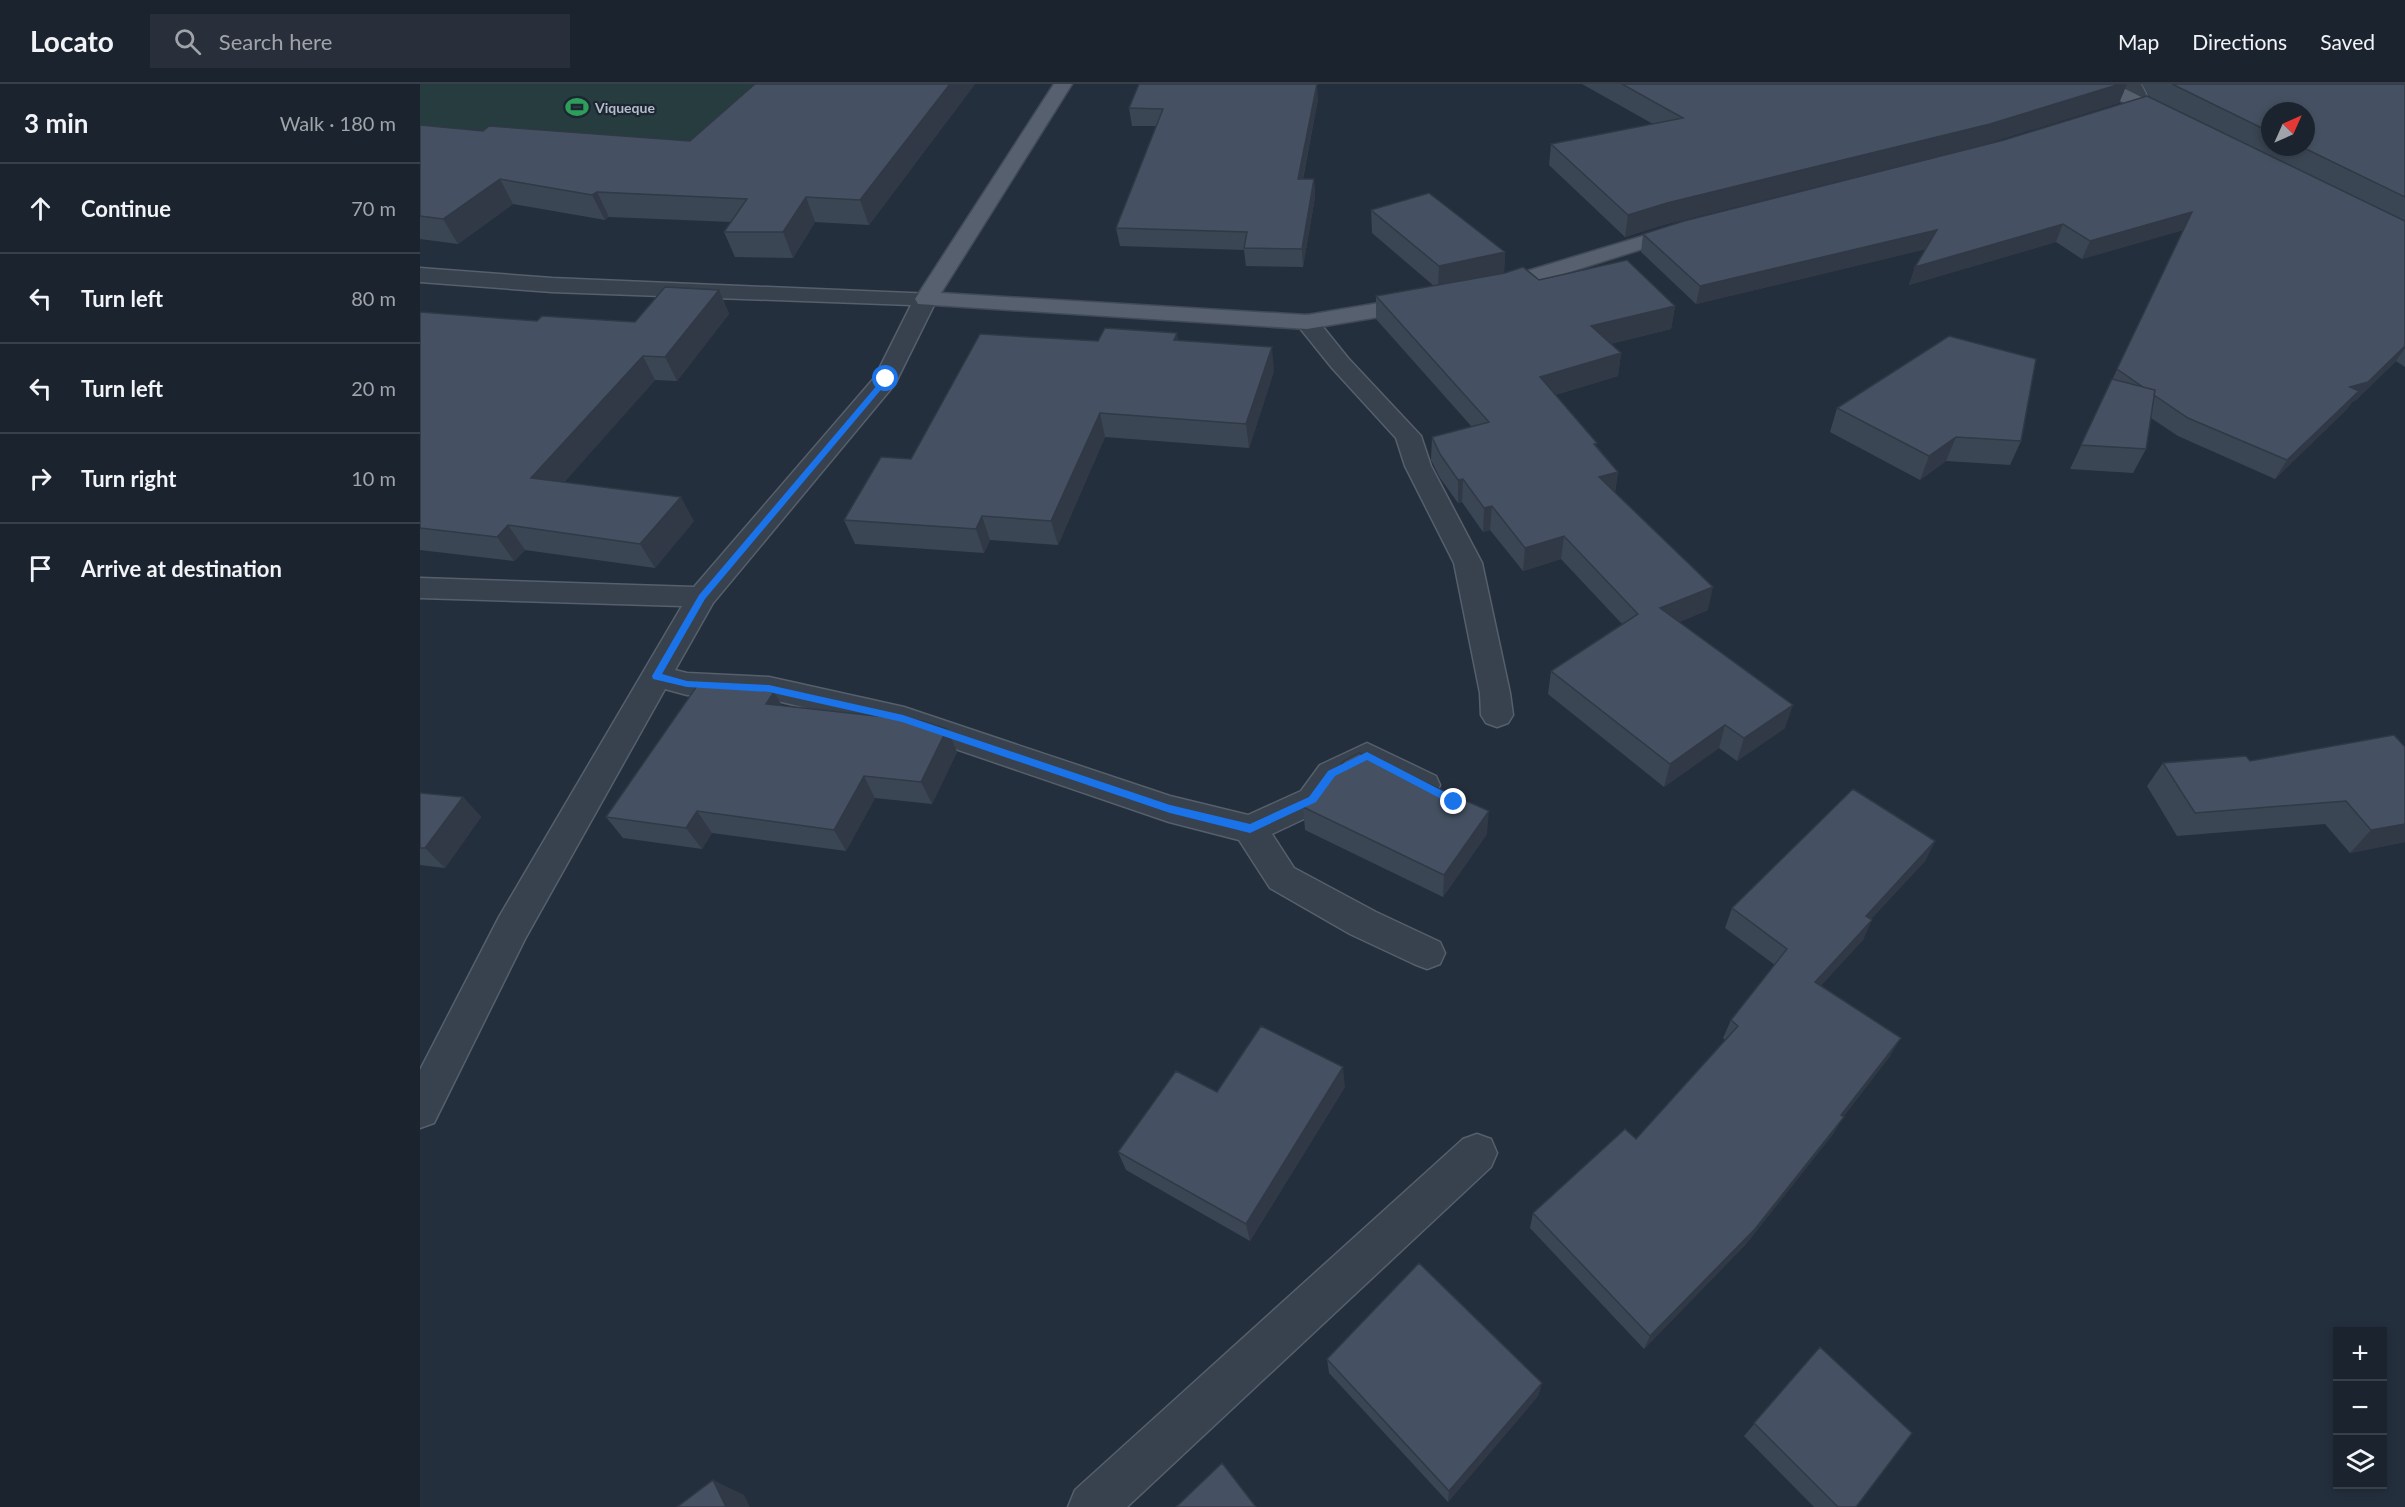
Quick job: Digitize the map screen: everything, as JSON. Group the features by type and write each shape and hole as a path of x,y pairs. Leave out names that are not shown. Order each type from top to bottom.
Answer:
{"main road":[{"path":"1063,84 926,299 1307,322 1440,299"},
{"path":"2101,84 2194,130"},
{"path":"2109,114 2142,104"},
{"path":"1473,292 1495,288 1707,223"}],"street":[{"path":"2132,84 2142,104"},
{"path":"420,275 564,285 926,299 886,379 702,597 512,928 420,1110"},
{"path":"1307,322 1340,363 1408,436 1418,466 1468,563 1495,693 1497,716"},
{"path":"420,588 702,597"},
{"path":"656,676 687,684 769,688 903,718 1170,809 1250,829 1313,800 1332,774 1367,755 1446,797"},
{"path":"1250,829 1282,878 1363,923 1427,953"},
{"path":"1092,1507 1477,1153"}],"green space":[{"name":"Viqueque","path":"420,84 758,84 688,149 420,130"}],"building":[{"path":"755,84 950,84 860,200 806,197 783,232 724,232 747,199 597,192 592,195 500,179 443,219 420,216 420,125 483,131 489,126 690,141"},
{"path":"1139,84 1317,84 1298,179 1314,179 1302,249 1244,248 1247,232 1116,228 1163,109 1129,108"},
{"path":"1622,84 2120,84 1990,124 1667,203 1628,215 1551,144 1683,118"},
{"path":"2172,84 2405,84 2405,197 2315,153 2315,102 2261,102 2261,128"},
{"path":"2147,96 2261,151 2261,156 2271,156 2405,221 2405,346 2368,382 2350,387 2359,391 2287,460 2188,418 2154,395 2155,390 2143,387 2117,369 2192,212 2090,241 2063,224 1915,267 1937,230 1700,286 1643,234 1684,221 2004,140"},
{"path":"1429,193 1505,252 1439,266 1371,210"},
{"path":"1627,260 1675,306 1591,326 1621,353 1540,377 1597,443 1594,444 1618,472 1599,477 1713,587 1660,608 1793,705 1744,738 1725,725 1670,764 1551,671 1638,614 1564,536 1525,548 1492,506 1484,508 1463,479 1458,480 1440,454 1432,437 1489,422 1376,296 1505,273 1523,267 1539,280"},
{"path":"665,287 719,290 665,357 643,356 531,478 681,497 640,544 508,525 497,537 420,528 420,312 537,321 542,316 635,322"},
{"path":"1105,328 1177,333 1174,340 1272,347 1246,424 1100,413 1051,521 982,516 976,529 844,520 881,457 911,459 980,334 1098,341"},
{"path":"1949,336 2036,359 2021,441 1956,437 1929,456 1837,408"},
{"path":"2112,379 2155,390 2146,449 2081,445"},
{"path":"699,683 774,692 766,704 922,721 947,729 921,782 864,776 834,830 697,811 686,828 606,817"},
{"path":"2394,735 2405,747 2405,824 2371,830 2346,801 2195,813 2163,763 2246,756 2250,761"},
{"path":"1359,753 1489,811 1444,875 1303,807 1315,792 1325,787 1344,761"},
{"path":"1853,789 1935,841 1866,916 1872,920 1815,982 1901,1038 1841,1115 1844,1117 1755,1229 1650,1336 1533,1213 1625,1129 1636,1139 1738,1026 1731,1020 1787,949 1732,908"},
{"path":"420,793 463,797 425,848 420,848"},
{"path":"1261,1026 1343,1067 1246,1224 1118,1152 1176,1071 1217,1092"},
{"path":"1419,1263 1542,1383 1449,1491 1327,1359"},
{"path":"1820,1347 1912,1433 1856,1507 1838,1507 1754,1423"},
{"path":"1222,1463 1256,1507 1176,1507"},
{"path":"713,1480 726,1507 677,1507"}],"place":[{"name":"Viqueque","path":"577,107"}],"route":[{"path":"886,379 702,597 656,676 687,684 769,688 903,718 1170,809 1250,829 1313,800 1332,774 1367,755 1454,802"}]}
